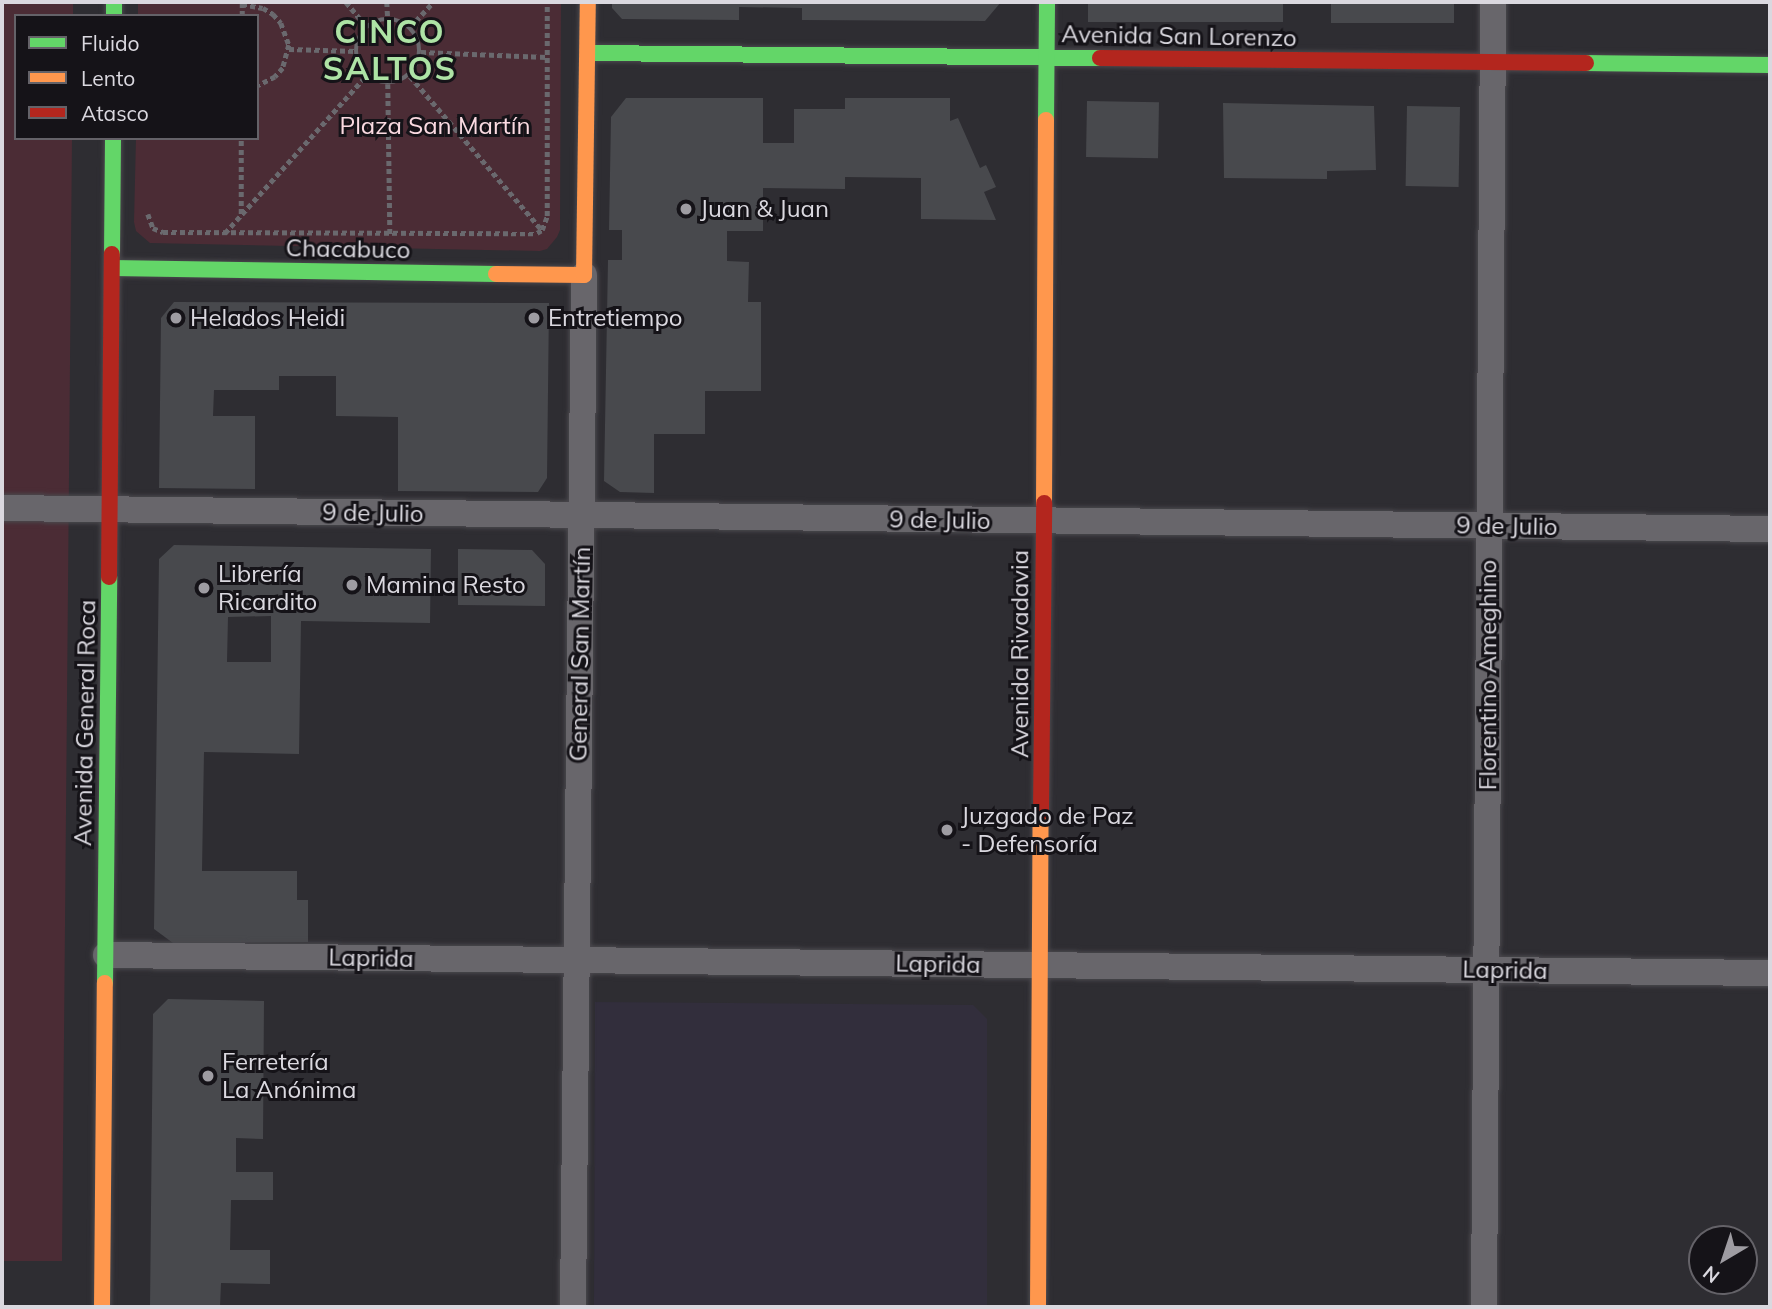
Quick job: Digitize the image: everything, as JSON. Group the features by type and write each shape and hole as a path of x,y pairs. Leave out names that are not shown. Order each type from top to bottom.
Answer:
{"main road":[{"name":"General San Martín","path":"584,275 588,2"},
{"name":"Avenida Rivadavia","path":"1038,1307 1047,2"},
{"name":"Avenida San Lorenzo","path":"588,53 1770,65"},
{"name":"Avenida General Roca","path":"102,1307 113,140"},
{"name":"Chacabuco","path":"112,268 584,275"}],"street":[{"name":"Florentino Ameghino","path":"1484,1307 1493,2"},
{"name":"General San Martín","path":"573,1307 584,275"},
{"name":"9 de Julio","path":"2,508 582,517 1770,529"},
{"name":"Laprida","path":"106,956 1770,973"}],"path":[{"path":"346,2 367,27"},
{"path":"387,2 388,19"},
{"path":"410,27 433,2"},
{"path":"542,230 547,216 547,2"},
{"path":"242,3 263,8 273,14 286,33 289,49 283,68 275,77 259,85"},
{"path":"388,19 410,27 417,35 421,52 419,62 410,76 388,84 367,75 357,61 356,51 357,42 367,27 388,19"},
{"path":"289,49 356,51"},
{"path":"421,52 547,57"},
{"path":"225,233 367,75"},
{"path":"410,76 542,230"},
{"path":"388,84 390,234"},
{"path":"241,140 241,215"},
{"path":"148,205 150,224 157,231 530,234 542,230"}],"shaded area":[{"path":"595,1002 973,1005 987,1019 987,1307 594,1307"}],"green space":[{"path":"2,2 73,2 73,14 14,14 14,140 72,140 62,1261 2,1261"},
{"name":"Plaza San Martín","path":"138,2 561,2 560,230 557,237 547,249 540,251 150,243 136,231 134,222 136,140 259,140 259,14 138,14"}],"building":[{"path":"612,2 1001,2 985,21 802,20 802,8 739,7 739,20 622,19 612,8"},
{"path":"1088,2 1283,2 1283,22 1088,22"},
{"path":"1331,2 1454,2 1454,23 1331,23"},
{"path":"626,98 763,98 763,143 794,143 794,109 845,109 845,98 950,98 950,121 958,118 980,168 986,165 996,187 984,192 996,220 921,219 921,178 845,177 845,189 763,188 763,231 727,231 727,261 749,262 748,302 761,302 761,391 705,391 705,434 654,434 654,493 620,492 604,481 608,260 622,260 622,230 609,230 611,117"},
{"path":"1087,101 1159,102 1158,158 1086,157"},
{"path":"1223,103 1374,106 1376,170 1327,171 1327,179 1224,178"},
{"path":"1407,106 1460,107 1459,187 1406,186"},
{"path":"174,302 549,303 547,478 538,492 398,491 398,417 336,416 336,376 279,376 279,390 214,390 213,416 255,416 255,489 159,488 161,318"},
{"path":"174,545 431,549 430,623 301,621 299,754 204,752 202,871 297,871 297,900 308,900 308,942 173,943 154,929 159,559","holes":["271,616 271,662 227,662 228,617"]},
{"path":"458,549 532,550 545,564 545,606 458,605"},
{"path":"168,999 264,1001 263,1139 236,1138 236,1172 273,1172 273,1200 231,1200 230,1250 270,1250 270,1284 221,1283 220,1307 150,1307 153,1014"}],"traffic: fast":[{"path":"114,2 114,14"},
{"path":"1046,120 1047,2"},
{"path":"588,53 1100,58"},
{"path":"1586,63 1770,65"},
{"path":"112,254 113,140"},
{"path":"112,268 496,274"},
{"path":"105,983 109,577"}],"traffic: slow":[{"path":"496,274 584,275 588,2"},
{"path":"1044,503 1046,120"},
{"path":"1038,1307 1041,812"},
{"path":"102,1307 105,983"}],"traffic: jam":[{"path":"1100,58 1586,63"},
{"path":"109,577 112,254"},
{"path":"1041,812 1044,503"}],"place":[{"name":"Juan & Juan","path":"686,209"},
{"name":"Helados Heidi","path":"176,318"},
{"name":"Entretiempo","path":"534,318"},
{"name":"Mamina Resto","path":"352,585"},
{"name":"Librería Ricardito","path":"204,588"},
{"name":"Juzgado de Paz - Defensoría","path":"947,830"},
{"name":"Ferretería La Anónima","path":"208,1076"}],"district":[{"name":"CINCO SALTOS","path":"390,50"}]}
